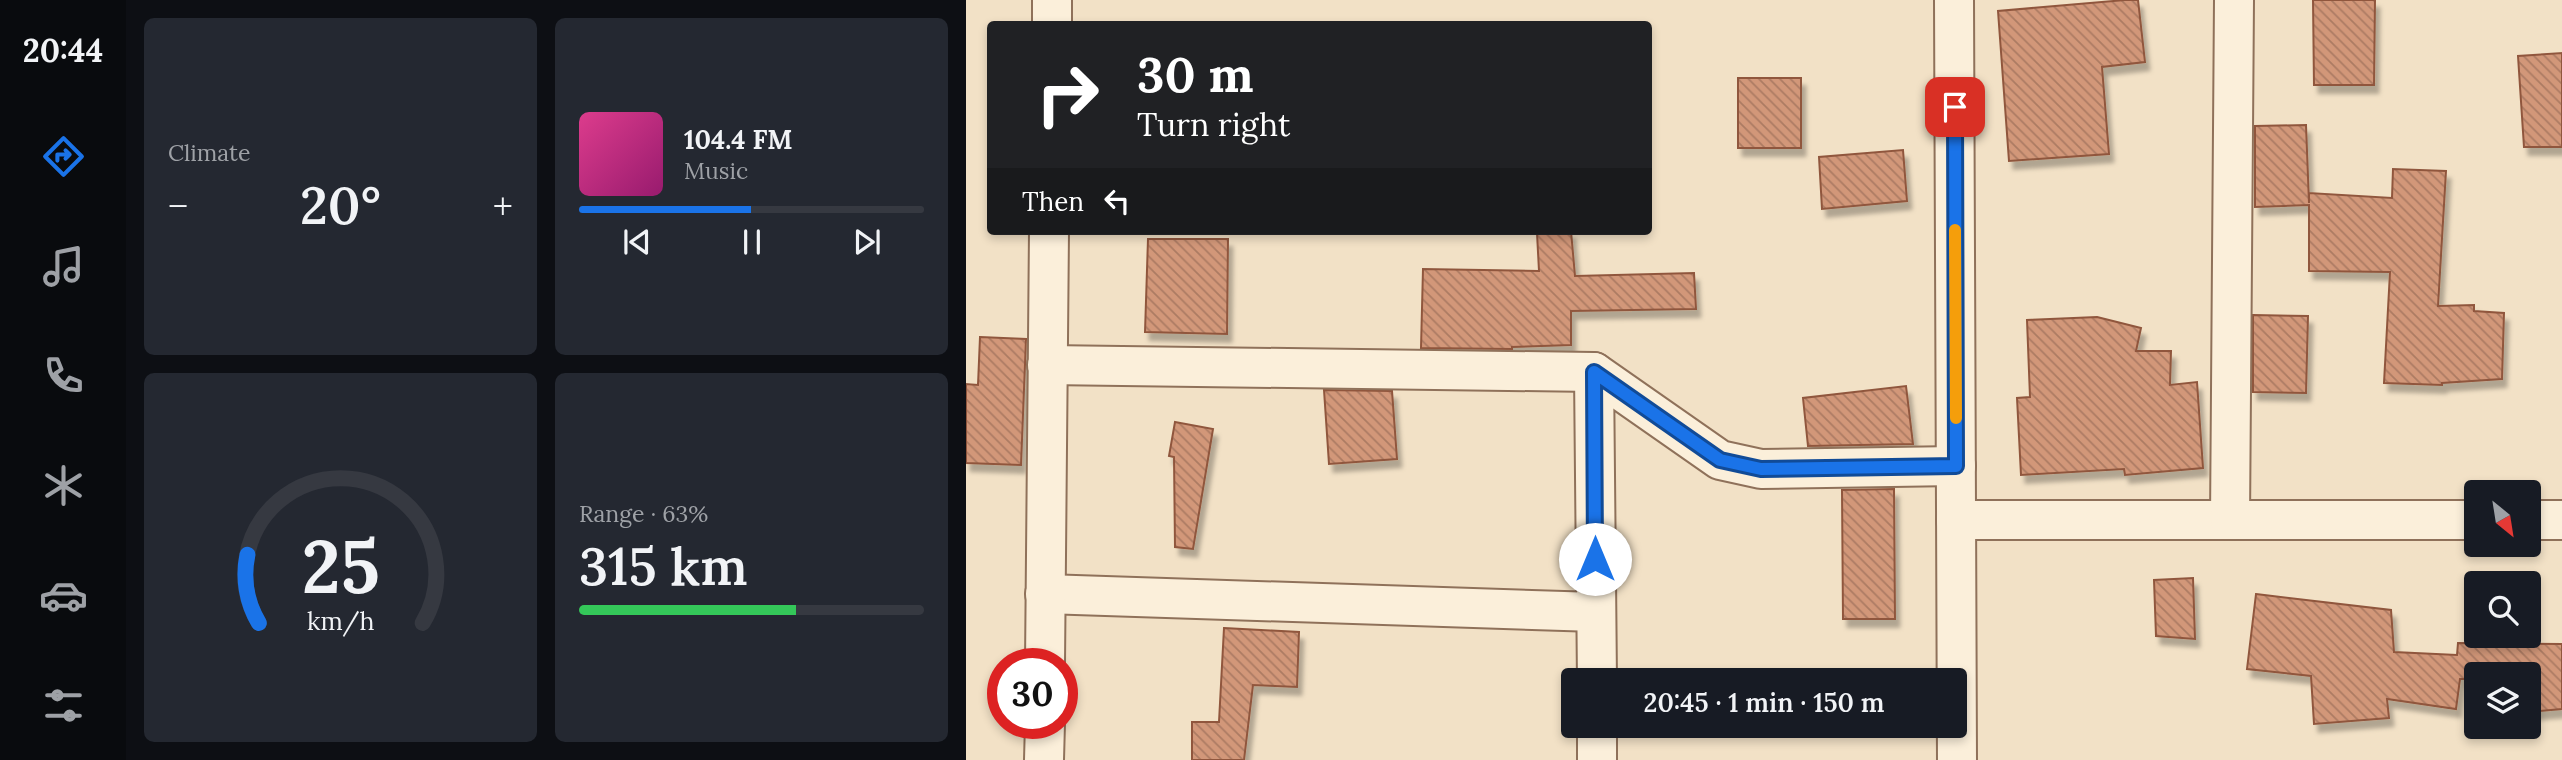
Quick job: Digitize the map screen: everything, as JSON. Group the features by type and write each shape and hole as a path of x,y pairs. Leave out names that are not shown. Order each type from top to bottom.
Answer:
{"street":[{"path":"1052,0 1052,21"},
{"path":"1954,0 1956,668"},
{"path":"2230,520 2234,0"},
{"path":"1045,648 1049,235"},
{"path":"1047,365 1594,372 1720,460 1761,469 1956,466"},
{"path":"1594,372 1597,668"},
{"path":"1956,520 2464,520"},
{"path":"2541,520 2562,520"},
{"path":"1045,594 1596,612"},
{"path":"1597,738 1597,760"},
{"path":"1957,738 1957,760"},
{"path":"1044,760 1045,739"}],"building":[{"path":"2138,0 2145,62 2102,67 2109,154 2009,161 1998,11"},
{"path":"2313,0 2375,0 2374,85 2314,85"},
{"path":"2562,53 2562,147 2524,147 2518,56"},
{"path":"1738,78 1801,78 1801,148 1738,148"},
{"path":"2306,125 2309,203 2309,193 2392,198 2393,169 2446,171 2438,306 2474,305 2474,311 2504,313 2502,379 2442,385 2384,383 2390,272 2309,271 2309,205 2255,207 2255,126"},
{"path":"1903,150 1907,201 1822,209 1819,157"},
{"path":"1537,235 1571,235 1575,276 1694,273 1696,309 1571,311 1571,345 1512,349 1421,348 1423,269 1539,271"},
{"path":"1148,239 1228,239 1227,334 1145,332"},
{"path":"2253,315 2308,316 2306,393 2253,392"},
{"path":"2097,317 2141,328 2136,351 2171,351 2170,385 2197,382 2203,468 2125,475 2124,469 2021,475 2017,398 2030,397 2027,320"},
{"path":"980,337 1026,339 1021,465 966,463 966,384 978,385"},
{"path":"1906,386 1913,444 1808,446 1803,398"},
{"path":"1324,390 1392,391 1397,459 1329,464"},
{"path":"1175,422 1213,429 1193,549 1175,547 1174,457 1169,456"},
{"path":"1894,489 1895,619 1843,619 1842,490"},
{"path":"2193,578 2195,639 2156,636 2154,580"},
{"path":"2256,594 2391,610 2394,652 2457,655 2458,643 2464,643 2464,648 2541,648 2541,644 2562,644 2562,709 2541,711 2541,662 2464,662 2464,679 2460,679 2456,709 2387,699 2389,718 2314,724 2311,676 2247,669"},
{"path":"1224,628 1299,632 1297,687 1253,685 1244,760 1192,760 1192,722 1219,722"}],"slow traffic":[{"path":"1955,230 1956,418"}],"route":[{"path":"1595,559 1594,372 1720,460 1761,469 1956,466 1955,107"}]}
